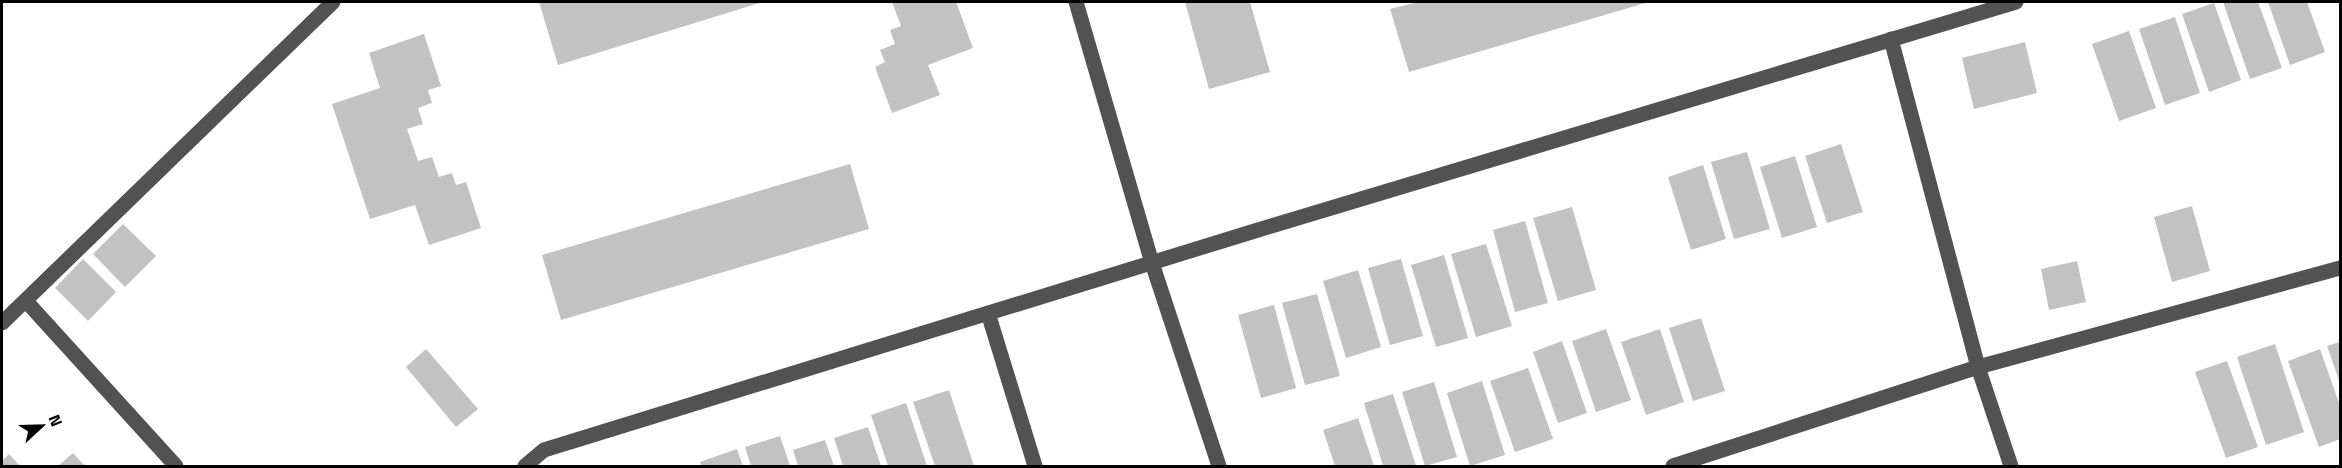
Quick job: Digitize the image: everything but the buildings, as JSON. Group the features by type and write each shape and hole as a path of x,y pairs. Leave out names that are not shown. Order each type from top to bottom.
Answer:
{"street":[{"path":"2,323 333,2"},
{"path":"1076,2 1152,263 1219,466"},
{"path":"525,466 544,450 1891,39 1971,8 2016,2"},
{"path":"1891,39 1978,367 2011,466"},
{"path":"1672,466 1978,367 2340,268"},
{"path":"26,301 176,466"},
{"path":"988,313 1035,466"}]}
